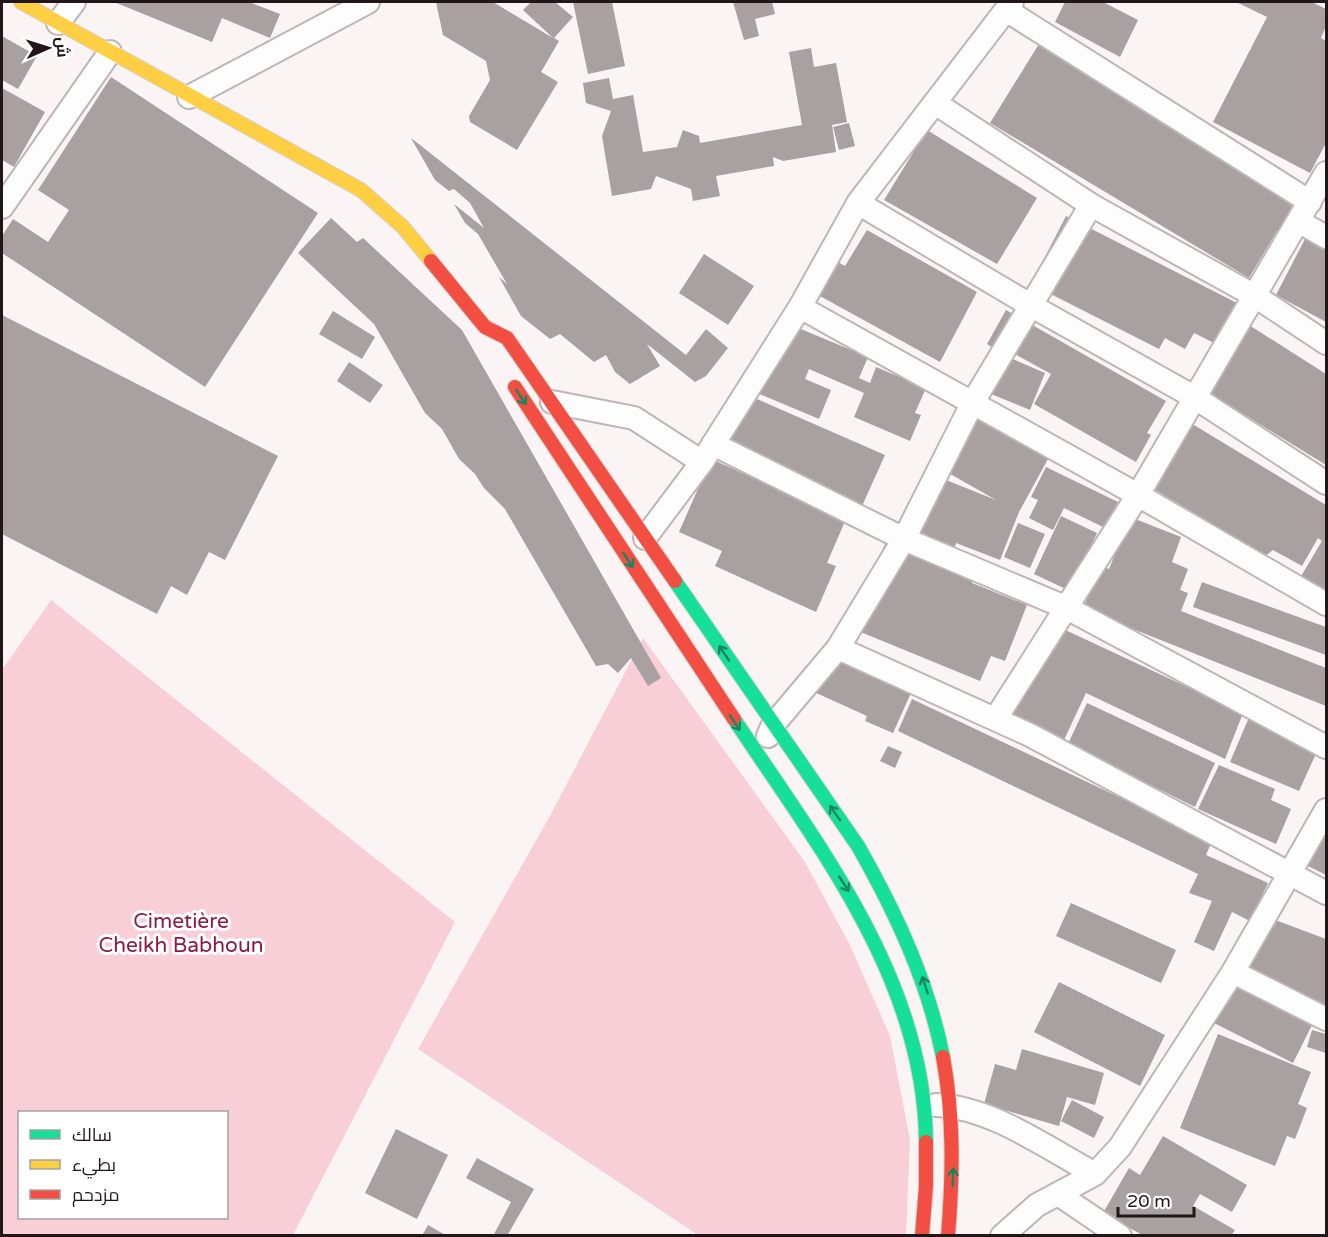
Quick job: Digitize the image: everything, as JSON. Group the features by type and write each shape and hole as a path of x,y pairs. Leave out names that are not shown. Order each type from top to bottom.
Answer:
{"main road":[{"path":"21,2 189,97 361,190 403,227 485,327 507,338 858,846 902,925 933,1010 951,1106 953,1167 948,1236"},
{"path":"485,327 489,347"},
{"path":"505,371 856,903 876,939 906,1017 924,1104 928,1173 922,1236"}],"street":[{"path":"58,23 74,2"},
{"path":"189,97 368,2"},
{"path":"645,538 707,453 800,307 858,202 1009,6 1305,212 1326,237"},
{"path":"2,207 110,52"},
{"path":"935,103 1091,205 1255,296 1326,343"},
{"path":"996,718 1138,495 1305,212 1326,172"},
{"path":"858,202 1030,305 1194,398 1326,483"},
{"path":"757,756 773,725 838,648 904,539 974,402 1091,205"},
{"path":"800,307 974,402 1326,604"},
{"path":"552,402 634,418 707,453 1067,608 1326,747"},
{"path":"838,648 996,718 1326,893"},
{"path":"1002,1236 1037,1205 1095,1174 1120,1147 1233,972 1326,810"},
{"path":"1233,972 1326,1019"},
{"path":"924,1104 951,1106 984,1115 1095,1174"},
{"path":"1058,1194 1115,1234"}],"green space":[{"name":"Cimetière Cheikh Babhoun","path":"51,600 455,922 293,1235 2,1235 2,670"},
{"path":"643,638 805,862 850,945 890,1036 910,1140 906,1235 698,1235 418,1049 551,814"}],"building":[{"path":"114,2 249,2 280,14 270,38 222,18 212,42"},
{"path":"436,2 493,2 553,38 523,10 531,2 555,2 573,17 554,38 559,41 541,72 558,82 517,150 470,122 469,116 490,80 486,61 443,35"},
{"path":"573,2 612,2 625,66 588,74"},
{"path":"733,2 772,2 775,14 755,19 759,36 744,40"},
{"path":"1065,2 1103,2 1138,20 1120,57 1055,22"},
{"path":"1236,2 1312,2 1326,9 1326,26 1321,38 1326,41 1326,143 1310,173 1213,122 1267,17"},
{"path":"2,36 37,56 18,89 2,80"},
{"path":"1039,44 1306,203 1287,237 1277,231 1249,278 990,123"},
{"path":"811,48 814,67 836,63 847,122 832,125 836,152 783,161 773,157 774,166 716,176 720,196 693,201 691,189 656,176 651,189 612,196 602,136 611,111 586,103 583,83 609,78 613,99 633,95 643,152 677,147 683,130 699,136 700,143 802,125 789,52"},
{"path":"111,77 318,213 205,387 2,253 2,236 13,219 48,242 69,210 38,190"},
{"path":"2,88 45,112 14,167 2,160"},
{"path":"849,123 855,146 839,150 833,127"},
{"path":"927,130 1037,198 997,264 884,200"},
{"path":"411,138 686,355 706,329 728,348 706,376 695,382 647,344 660,366 630,384 615,372 606,355 594,362 560,334 550,339 521,316 499,277 507,284 478,234 465,223 454,204 484,228 470,203 454,189 449,191 435,180"},
{"path":"1066,216 1239,304 1218,345 1194,333 1185,349 1165,338 1159,349 1031,284"},
{"path":"331,218 357,242 363,238 462,330 661,678 648,686 631,658 618,673 608,664 596,666 505,509 459,459 442,429 425,413 374,324 298,253"},
{"path":"867,230 977,292 940,362 809,290 829,257 845,266"},
{"path":"1306,237 1326,248 1326,322 1276,295"},
{"path":"704,254 754,286 728,325 679,293"},
{"path":"1006,310 1166,401 1147,433 1151,435 1136,462 1034,404 1051,374 1011,352 1008,357 1045,373 1030,410 974,387 993,348 987,344"},
{"path":"333,311 375,337 362,359 319,334"},
{"path":"2,315 278,456 225,560 209,552 187,595 171,586 157,614 2,534"},
{"path":"1249,325 1326,374 1326,465 1211,394"},
{"path":"796,327 868,357 859,378 870,383 876,367 926,388 915,413 921,415 910,441 854,417 864,393 809,369 805,379 831,390 819,419 745,388 760,353 781,362"},
{"path":"349,362 383,385 370,403 337,381"},
{"path":"750,396 885,455 862,506 721,445"},
{"path":"967,414 1048,459 1019,512 1000,560 956,543 955,547 909,529 931,474 996,500 938,467"},
{"path":"1189,422 1326,505 1326,600 1297,583 1322,541 1318,538 1302,566 1273,550 1260,560 1248,545 1152,488"},
{"path":"711,459 846,519 827,563 836,566 816,612 715,566 722,551 679,532"},
{"path":"1046,467 1118,502 1105,528 1064,508 1053,530 1029,518 1038,500 1031,497"},
{"path":"1061,516 1097,533 1070,591 1034,574"},
{"path":"1130,517 1181,537 1172,562 1188,569 1180,590 1188,593 1181,611 1326,668 1326,706 1083,609 1100,565 1109,569"},
{"path":"1018,523 1045,534 1030,568 1004,557"},
{"path":"887,540 973,579 972,583 1027,605 1005,661 991,656 980,681 846,626"},
{"path":"1202,582 1326,627 1326,655 1193,607"},
{"path":"1059,627 1243,713 1225,759 1086,693 1063,742 1006,713"},
{"path":"830,657 911,693 893,733 865,721 867,716 803,687"},
{"path":"912,699 1212,841 1206,855 1268,883 1250,921 1232,912 1214,951 1194,942 1212,901 1189,893 1198,874 898,731"},
{"path":"1087,703 1215,763 1195,807 1068,744"},
{"path":"1250,715 1319,747 1299,791 1230,762"},
{"path":"888,746 902,752 895,768 880,761"},
{"path":"1219,765 1275,789 1271,800 1291,809 1276,844 1198,809"},
{"path":"1326,829 1326,875 1308,866"},
{"path":"1071,903 1176,950 1161,983 1056,936"},
{"path":"1265,916 1326,939 1326,1006 1245,966"},
{"path":"1059,982 1165,1035 1140,1086 1034,1032"},
{"path":"1234,983 1313,1023 1293,1063 1214,1023"},
{"path":"1312,1030 1326,1034 1326,1053 1307,1047"},
{"path":"1218,1034 1311,1072 1298,1104 1307,1108 1295,1139 1287,1136 1275,1166 1180,1128"},
{"path":"1022,1049 1104,1073 1095,1105 1067,1097 1059,1126 984,1104 995,1064 1016,1070"},
{"path":"1072,1100 1104,1117 1094,1138 1061,1121"},
{"path":"396,1129 448,1155 417,1219 365,1193"},
{"path":"1163,1136 1247,1185 1232,1212 1200,1194 1193,1206 1235,1230 1231,1236 1144,1236 1103,1213 1129,1168 1140,1175"},
{"path":"477,1158 534,1189 507,1236 493,1236 511,1202 466,1178"},
{"path":"428,1225 447,1236 422,1236"}],"traffic: fast":[{"path":"675,581 858,846 898,922 920,975 943,1057"},
{"path":"734,719 832,866 862,918 887,971 908,1026 921,1083 926,1142"}],"traffic: slow":[{"path":"21,2 361,190 403,227 431,261"}],"traffic: jam":[{"path":"431,261 485,327 507,338 675,581"},
{"path":"515,387 734,719"},
{"path":"943,1057 947,1079 951,1146 948,1236"},
{"path":"922,1236 926,1186 926,1142"}]}
